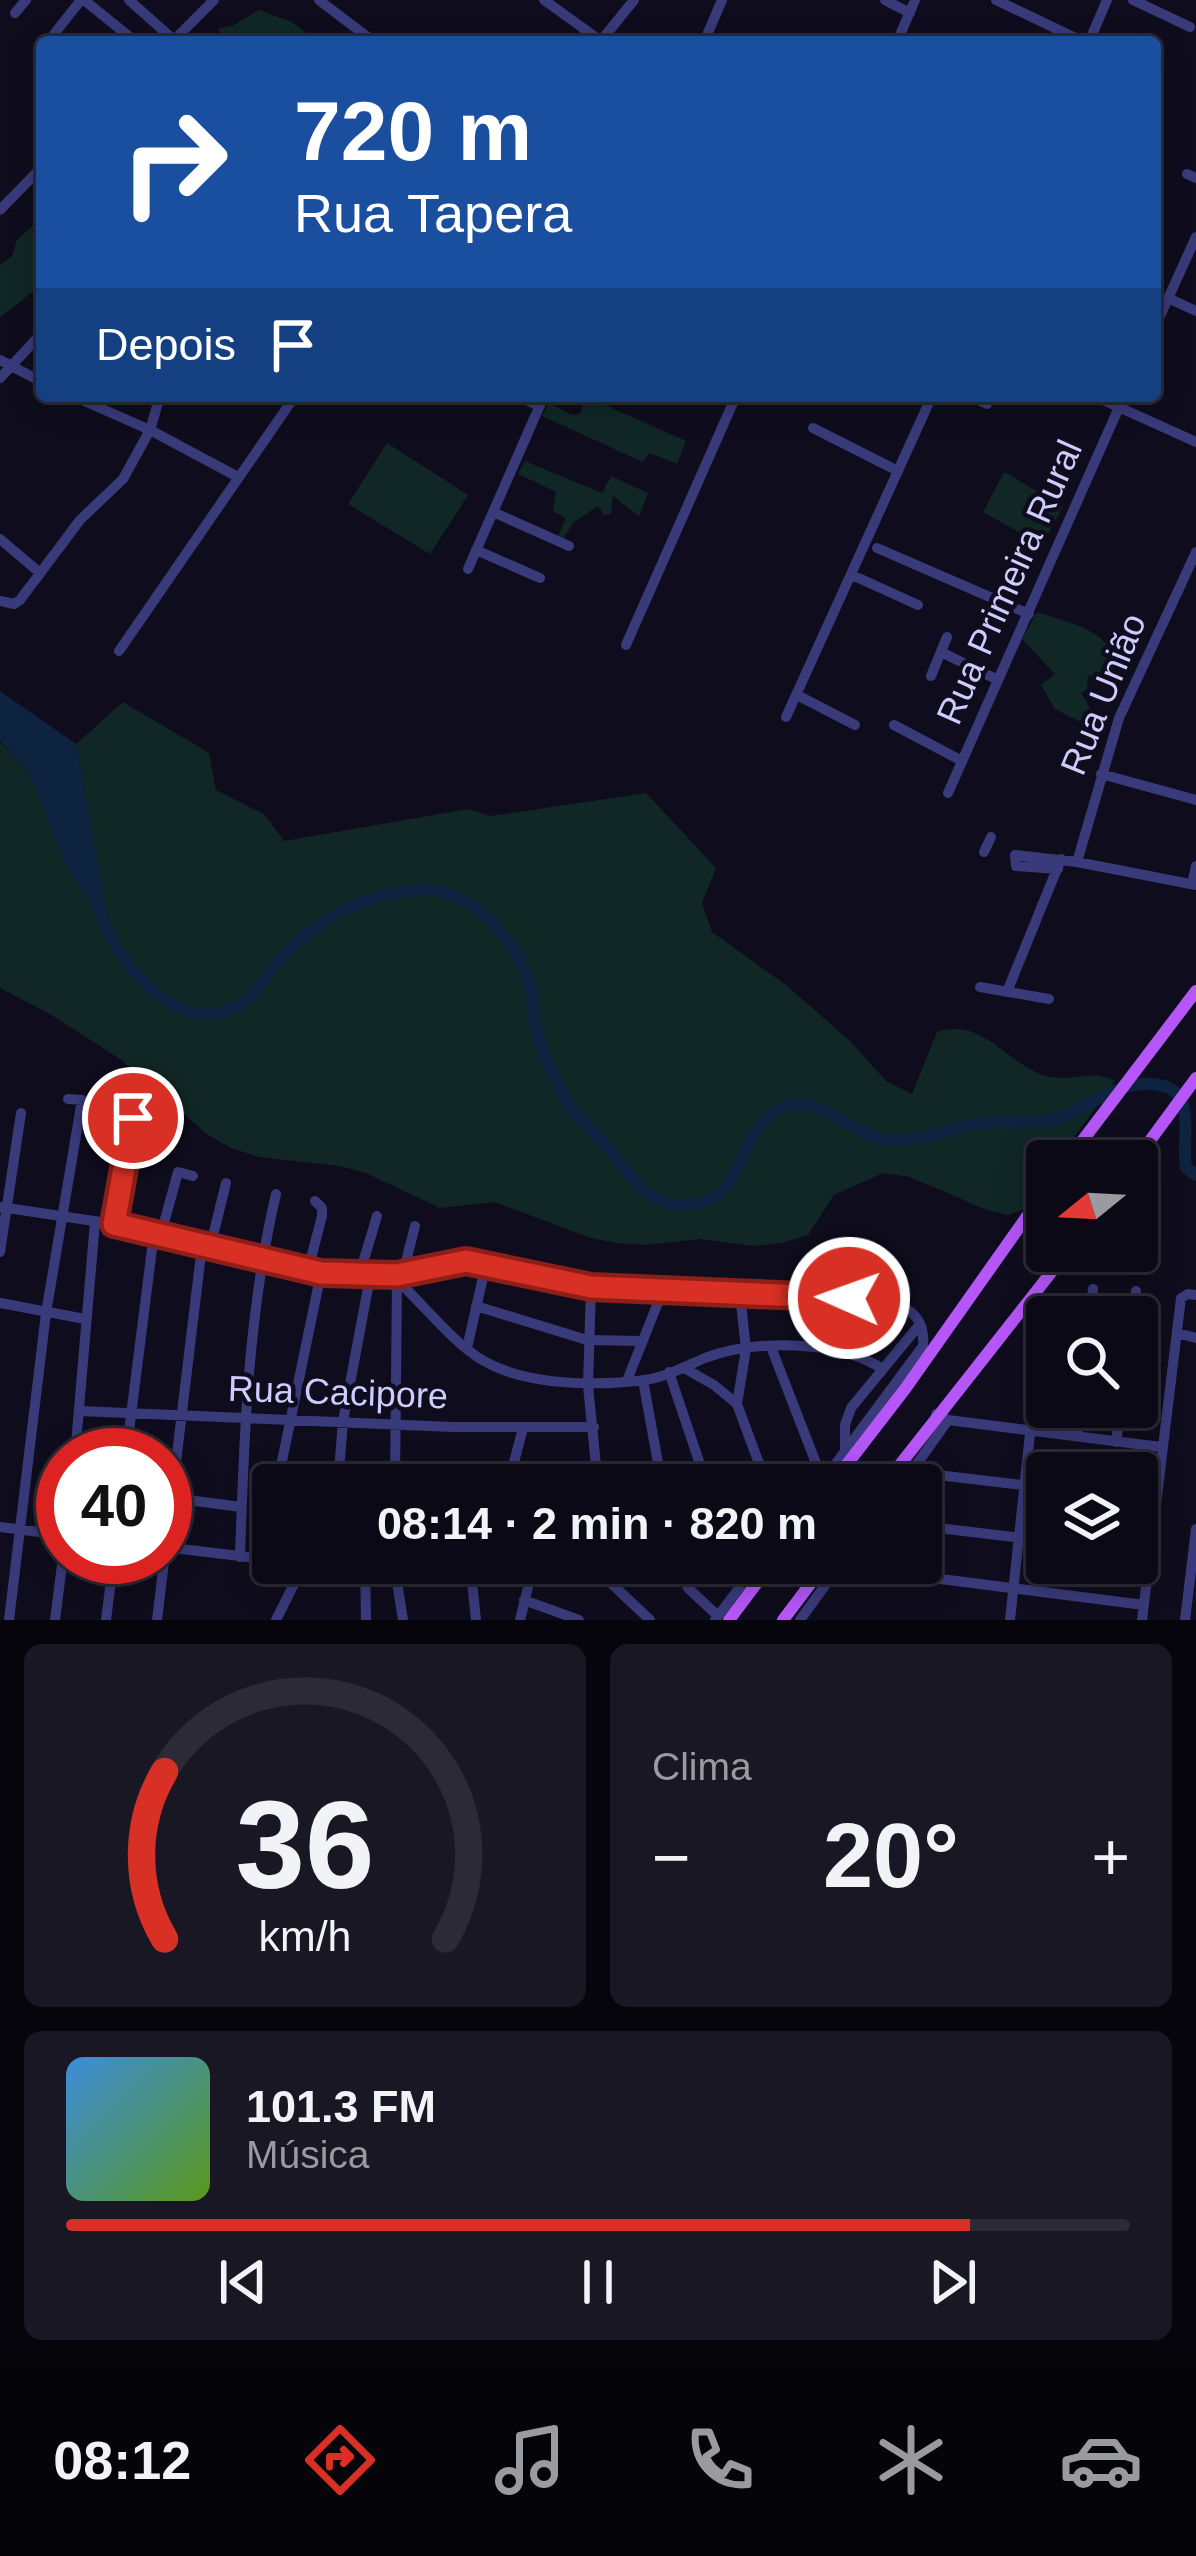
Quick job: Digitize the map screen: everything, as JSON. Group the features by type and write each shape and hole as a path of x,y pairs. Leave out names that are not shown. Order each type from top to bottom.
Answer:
{"main road":[{"path":"1082,1140 1196,991"},
{"path":"1150,1140 1196,1078"},
{"path":"847,1464 880,1428 902,1386 1026,1216"},
{"path":"894,1464 905,1448 942,1417 1052,1272"},
{"path":"721,1619 753,1584"},
{"path":"783,1620 817,1584"}],"street":[{"path":"15,13 26,0"},
{"path":"54,34 83,0 128,36"},
{"path":"129,0 168,36"},
{"path":"178,36 214,0"},
{"path":"319,0 366,36"},
{"path":"544,0 592,36"},
{"path":"605,36 634,0"},
{"path":"707,36 722,0"},
{"path":"885,0 913,6 899,36"},
{"path":"996,0 1073,36"},
{"path":"1089,36 1107,0"},
{"path":"1133,0 1190,27"},
{"path":"0,209 36,173"},
{"path":"1161,314 1196,237"},
{"path":"1168,298 1196,311"},
{"path":"0,378 5,363 36,338"},
{"path":"5,363 36,379"},
{"path":"87,402 238,477"},
{"path":"0,602 14,604 70,533 124,479 150,430 158,402"},
{"path":"119,651 291,402"},
{"path":"468,569 541,402"},
{"path":"626,645 638,613 657,585 732,402"},
{"path":"786,717 886,506 929,402"},
{"path":"983,402 987,404"},
{"path":"1122,402 1196,442"},
{"name":"Rua Primeira Rural","path":"948,793 1122,402"},
{"path":"813,428 898,471"},
{"path":"493,512 569,546"},
{"path":"0,539 39,572"},
{"path":"878,548 1029,614"},
{"path":"476,550 540,578"},
{"name":"Rua União","path":"1076,862 1119,718 1196,552"},
{"path":"852,574 918,605"},
{"path":"931,676 947,638"},
{"path":"941,652 998,680"},
{"path":"795,696 855,725"},
{"path":"894,725 962,761"},
{"path":"1101,774 1196,800"},
{"path":"984,852 991,837"},
{"path":"1007,992 1059,864 1076,862 1194,885 1196,866"},
{"path":"980,987 1049,999"},
{"path":"9,1620 75,1100"},
{"path":"0,1252 2,1207 21,1113"},
{"path":"114,1224 133,1118 162,1132"},
{"path":"129,1428 157,1234 178,1172 193,1176"},
{"path":"178,1428 206,1247 226,1183"},
{"path":"240,1556 244,1418 260,1262 276,1193"},
{"path":"281,1464 315,1272 322,1208 315,1201"},
{"path":"2,1207 114,1224 315,1272 399,1276 466,1261 591,1287 892,1301 908,1308 920,1324 923,1346 902,1386 839,1464"},
{"path":"340,1464 364,1276 377,1216"},
{"path":"78,1428 95,1222"},
{"path":"395,1464 399,1276 415,1226"},
{"path":"467,1348 486,1264"},
{"path":"399,1276 467,1348 489,1364 588,1386 628,1378 643,1380 704,1358 771,1347 816,1348 884,1369"},
{"path":"591,1287 588,1386 596,1464"},
{"path":"1092,1296 1093,1289"},
{"path":"628,1378 663,1290"},
{"path":"1135,1296 1136,1291"},
{"path":"737,1404 746,1349 740,1294"},
{"path":"1158,1470 1181,1298 1196,1295"},
{"path":"0,1303 86,1319"},
{"path":"476,1306 587,1340 642,1341"},
{"path":"845,1454 847,1416 920,1324"},
{"path":"1177,1333 1196,1338"},
{"path":"771,1347 820,1464"},
{"path":"684,1368 737,1404 759,1464"},
{"path":"669,1372 700,1464"},
{"path":"643,1380 658,1464"},
{"name":"Rua Cacipore","path":"80,1411 594,1427"},
{"path":"916,1464 942,1417 1161,1447"},
{"path":"513,1464 523,1428"},
{"path":"1010,1620 1030,1428"},
{"path":"1077,1436 1078,1428"},
{"path":"1116,1442 1118,1428"},
{"path":"942,1476 1025,1486"},
{"path":"192,1501 241,1507"},
{"path":"0,1527 36,1531"},
{"path":"942,1529 1026,1539"},
{"path":"1185,1620 1196,1534"},
{"path":"192,1551 252,1558"},
{"path":"942,1580 1145,1615 1144,1584"},
{"path":"55,1620 60,1584"},
{"path":"106,1620 111,1584"},
{"path":"157,1620 162,1584"},
{"path":"276,1620 291,1584"},
{"path":"366,1584 366,1620"},
{"path":"397,1584 403,1620"},
{"path":"472,1584 476,1620"},
{"path":"520,1620 528,1584"},
{"path":"612,1584 650,1620"},
{"path":"686,1584 721,1619 743,1584"},
{"path":"813,1620 800,1619 823,1584"},
{"path":"524,1600 579,1620"}],"green space":[{"path":"259,10 292,22 310,36 220,36 219,28"},
{"path":"36,223 36,290 0,317 0,265 12,256 17,240"},
{"path":"583,402 598,402 686,441 677,464 649,453 643,462 542,416 549,403 572,415 580,414"},
{"path":"387,443 468,495 430,554 348,504"},
{"path":"525,461 602,493 611,476 648,493 639,516 613,496 611,514 604,515 598,506 573,523 564,538 558,536 566,518 553,511 556,492 518,474"},
{"path":"1004,472 1063,506 1042,545 983,512"},
{"path":"1037,612 1088,630 1115,657 1117,670 1101,682 1088,675 1087,689 1081,693 1093,713 1085,724 1055,709 1041,685 1055,674 1022,639"},
{"path":"123,702 209,753 216,790 265,815 284,841 468,809 491,816 646,793 716,868 702,903 712,932 786,985 849,1040 887,1082 912,1094 937,1032 953,1029 979,1035 1040,1074 1115,1081 1072,1140 1026,1140 1026,1204 1022,1210 1008,1215 987,1210 910,1177 883,1173 834,1195 808,1235 754,1246 700,1239 617,1243 495,1202 440,1208 366,1173 259,1157 231,1148 208,1135 120,1059 0,988 0,742 28,771 109,931 76,744"}],"water":[{"path":"0,691 76,744 111,935 68,868 28,771 0,741"}],"waterway":[{"path":"98,907 119,950 153,990 173,1004 219,1013 248,999 307,934 359,903 419,890 458,898 491,921 516,954 531,991 541,1044 568,1104 644,1191 672,1204 705,1202 720,1193 765,1120 795,1104 822,1109 874,1137 900,1140 986,1123 1047,1121 1137,1084 1167,1087 1182,1101 1186,1168 1196,1175"}],"route":[{"path":"133,1118 114,1224 260,1262 370,1277 466,1261 591,1287 849,1298"}]}
